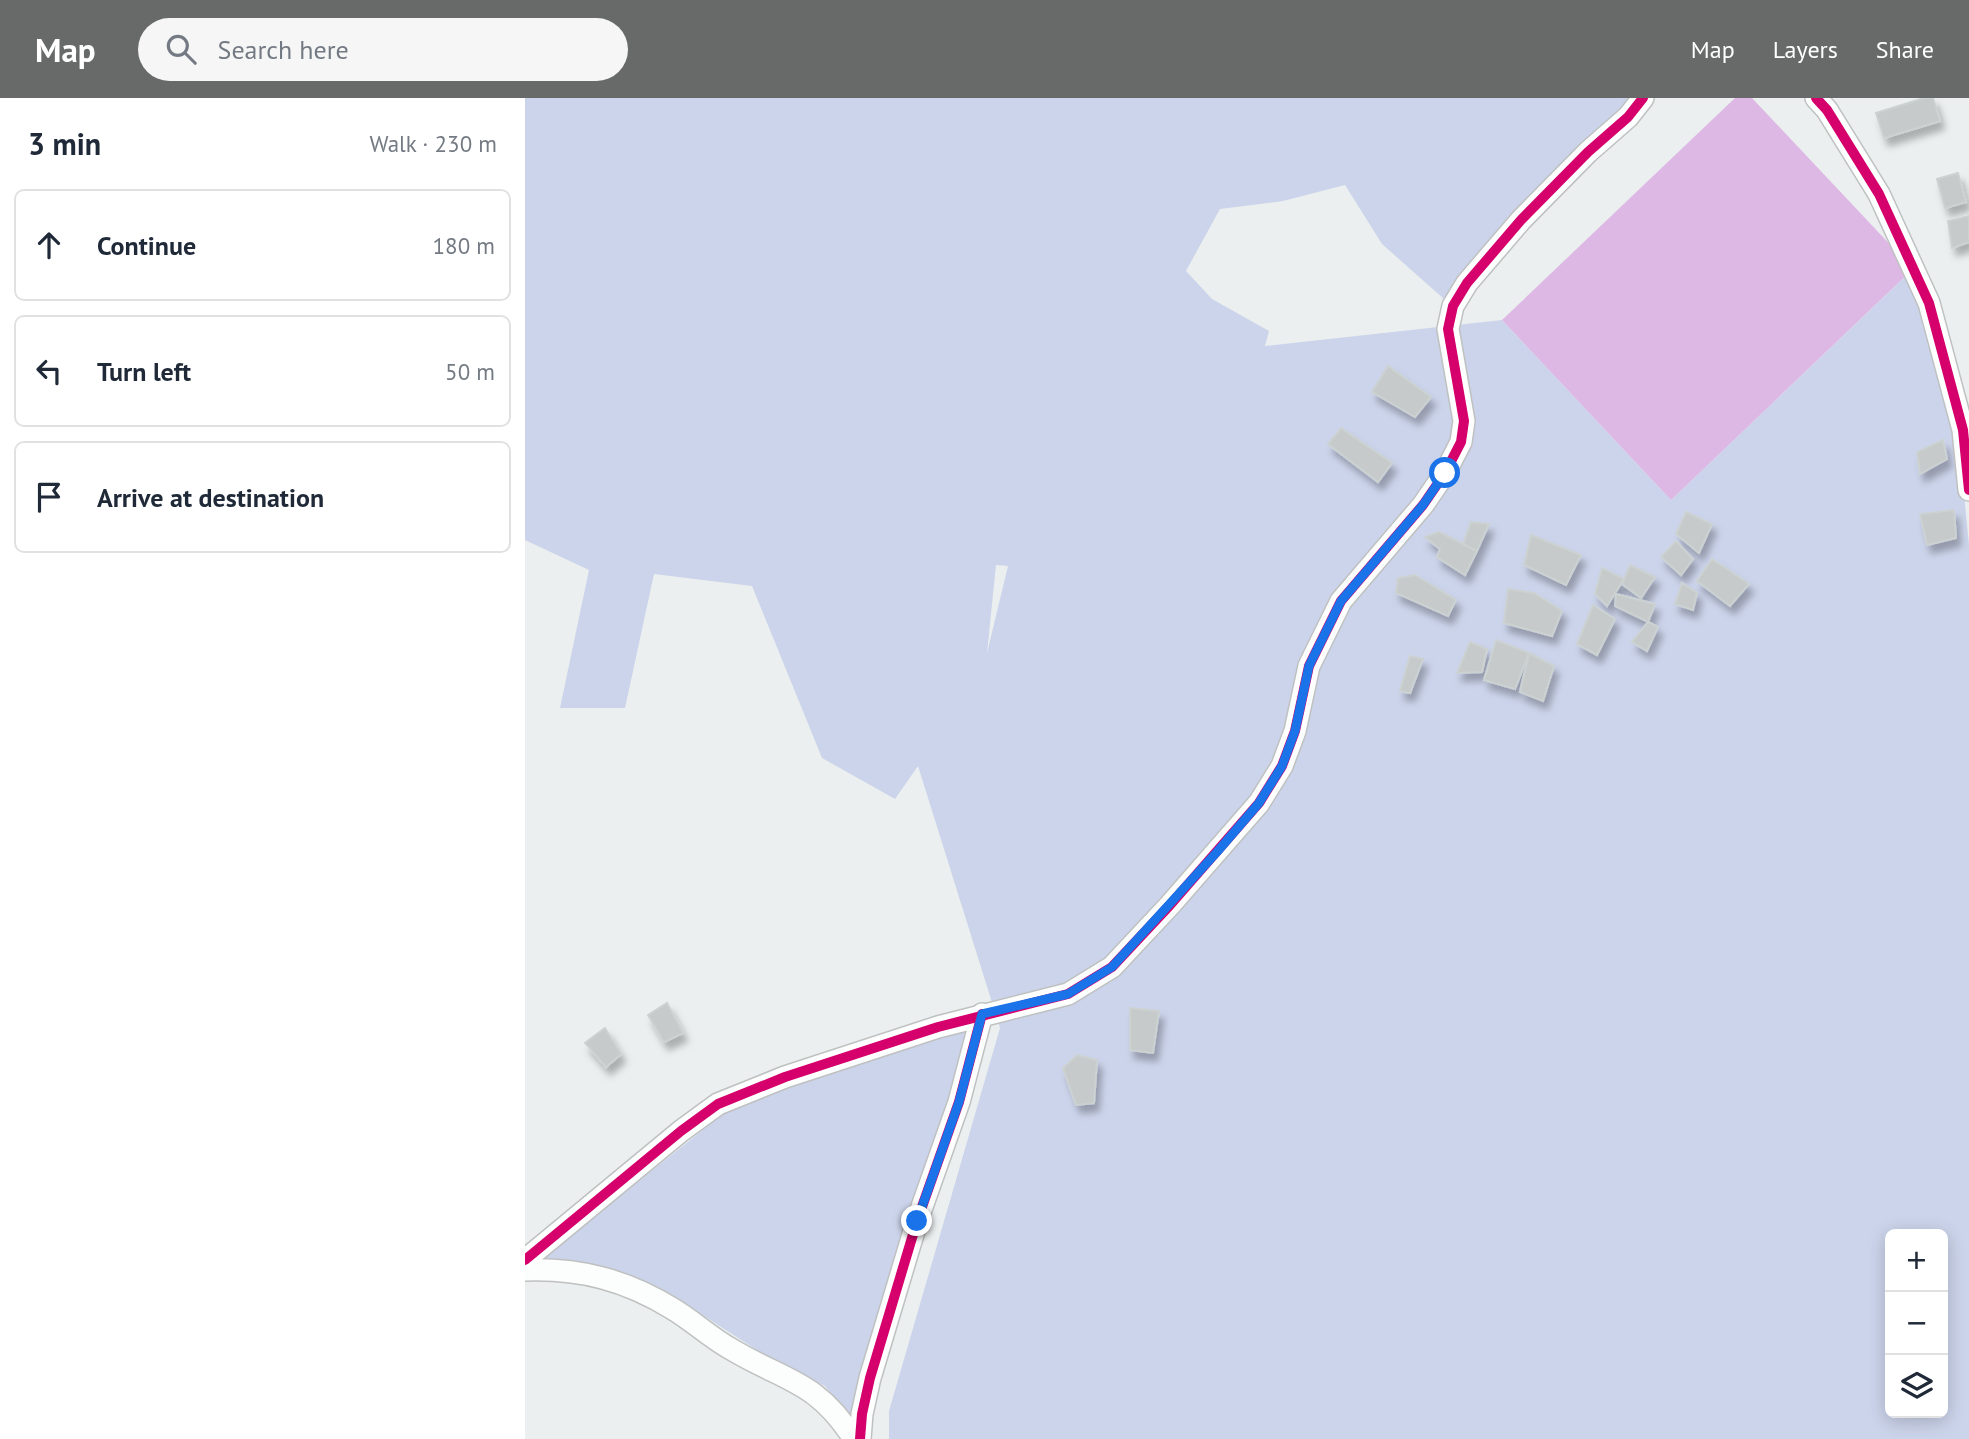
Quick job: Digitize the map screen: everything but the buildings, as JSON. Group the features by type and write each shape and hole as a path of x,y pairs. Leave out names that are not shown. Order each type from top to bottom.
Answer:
{"street":[{"path":"525,1260 681,1131 718,1104 785,1077 982,1014 1068,994 1112,967 1259,803 1282,766 1295,731 1309,666 1341,601 1423,505 1445,473 1461,442 1464,421 1448,328 1453,306 1467,283 1521,220 1588,152 1628,117 1643,98"},
{"path":"1817,98 1879,194 1929,303 1963,430 1969,490"},
{"path":"860,1439 870,1378 917,1221 959,1102 982,1014"},
{"path":"525,1270 568,1271 601,1276 672,1308 730,1349 804,1385 831,1407 854,1439"}],"shaded area":[{"path":"525,98 1630,98 1500,230 1444,299 1382,244 1345,185 1283,201 1220,209 1186,271 1212,299 1269,331 1265,346 1502,320 1671,500 1910,272 1958,433 1969,545 1969,1439 889,1439 889,1411 1000,1028 918,766 895,799 822,758 752,586 654,574 625,708 560,708 589,570 525,540","holes":["996,565 1008,566 987,653"]},
{"path":"1735,98 1752,98 1913,269 1671,500 1502,320"},
{"path":"966,1031 952,1091 882,1297 859,1387 853,1423 825,1386 779,1364 693,1309 634,1279 590,1263 539,1261 724,1113 795,1081"}],"cycle path":[{"path":"525,1260 681,1131 718,1104 785,1077 938,1027 1068,994 1112,967 1259,803 1282,766 1295,731 1309,666 1341,601 1423,505 1445,473 1461,442 1464,421 1448,329 1453,306 1467,283 1521,220 1588,152 1628,117 1643,98"},
{"path":"1816,98 1827,110 1879,194 1929,303 1963,430 1969,490"},
{"path":"860,1439 870,1378 917,1221 959,1102 982,1014"}],"route":[{"path":"917,1221 959,1102 982,1014 1068,994 1112,967 1259,803 1282,766 1295,731 1309,666 1341,601 1423,505 1445,473"}]}
